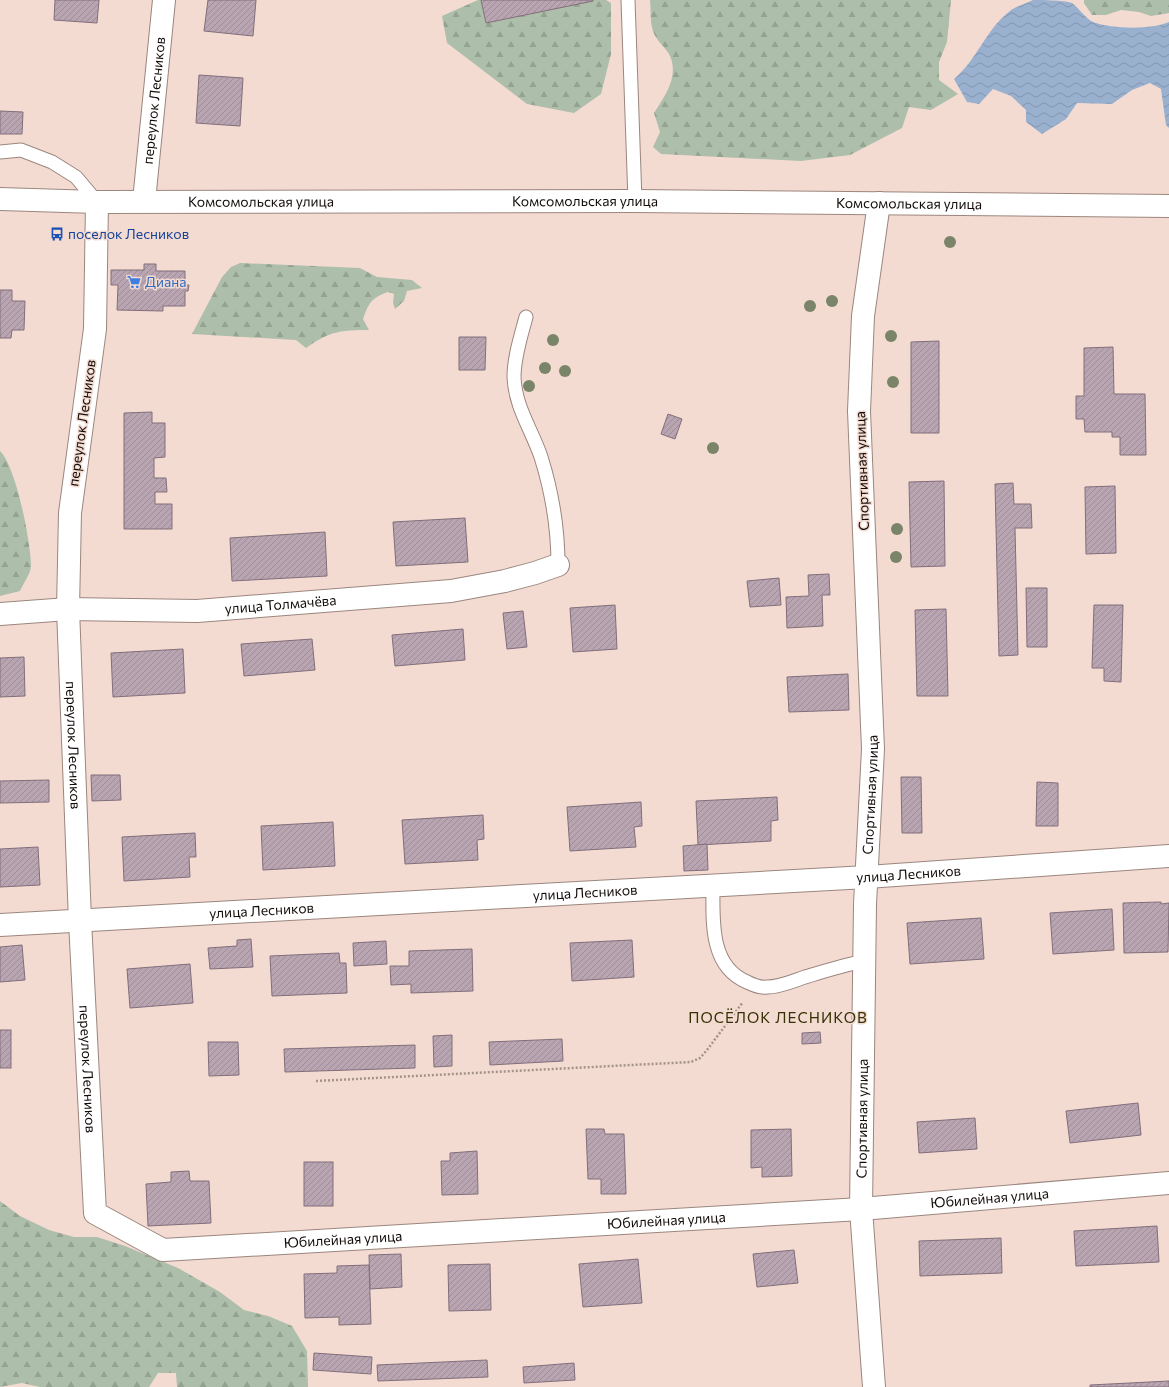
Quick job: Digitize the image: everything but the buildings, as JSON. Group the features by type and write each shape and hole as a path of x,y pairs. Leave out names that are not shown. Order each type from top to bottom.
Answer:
{"street":[{"name":"переулок Лесников","path":"144,201 164,0"},
{"name":"Комсомольская улица","path":"0,199 97,202 635,201 1169,206"},
{"name":"переулок Лесников","path":"97,202 95,329 70,513 68,609 80,921 95,1213 163,1250"},
{"name":"Спортивная улица","path":"874,1387 861,1209 864,961 873,749 859,411 863,316 879,203"},
{"name":"улица Толмачёва","path":"0,614 68,609 197,611 451,591 535,574 558,565"},
{"name":"улица Лесников","path":"0,925 867,877 1169,856"},
{"name":"Юбилейная улица","path":"163,1250 861,1209 1169,1183"}],"lane":[{"path":"628,0 635,201"},
{"path":"0,152 22,150 52,162 76,177 97,202"},
{"path":"526,317 514,376 516,394 521,411 540,456 549,488 558,541 558,565"},
{"path":"712,886 713,925 718,951 730,972 740,980 755,986 767,988 843,965 864,961"}],"path":[{"path":"316,1081 690,1062 700,1058 707,1050 755,986"}],"green space":[{"path":"481,0 486,23 593,0 606,0 611,3 611,54 601,94 574,113 527,104 447,43 442,16"},
{"path":"650,0 951,0 947,42 939,62 939,80 958,94 931,110 909,107 902,128 850,155 801,161 661,154 653,147 660,132 654,113 670,86 673,71 670,56 656,38 653,31"},
{"path":"1084,0 1169,0 1169,13 1151,16 1139,12 1121,10 1106,15 1092,15 1084,3"},
{"path":"240,263 360,268 377,277 412,280 422,288 407,291 404,301 395,309 393,303 394,294 388,292 378,296 369,305 363,319 369,330 343,331 329,335 314,342 306,348 296,340 192,334 222,277 231,267"},
{"path":"0,451 6,459 12,472 22,506 31,569 20,591 0,596"},
{"path":"0,1201 20,1216 49,1230 74,1237 97,1237 125,1246 178,1268 220,1292 244,1310 268,1316 292,1326 307,1351 308,1387 177,1387 176,1373 158,1373 149,1387 40,1387 22,1383 0,1387"}],"water":[{"path":"1033,0 1072,3 1093,22 1110,26 1131,28 1161,25 1169,22 1169,128 1166,125 1161,89 1150,83 1132,90 1112,104 1077,103 1066,119 1042,134 1026,122 1026,110 1011,96 993,89 979,104 967,102 954,79 969,63 988,35 1002,18 1012,9"}],"place":[{"name":"поселок Лесников","path":"57,234"},
{"name":"Диана","path":"134,282"}],"district":[{"name":"ПОСЁЛОК ЛЕСНИКОВ","path":"778,1018"}]}
